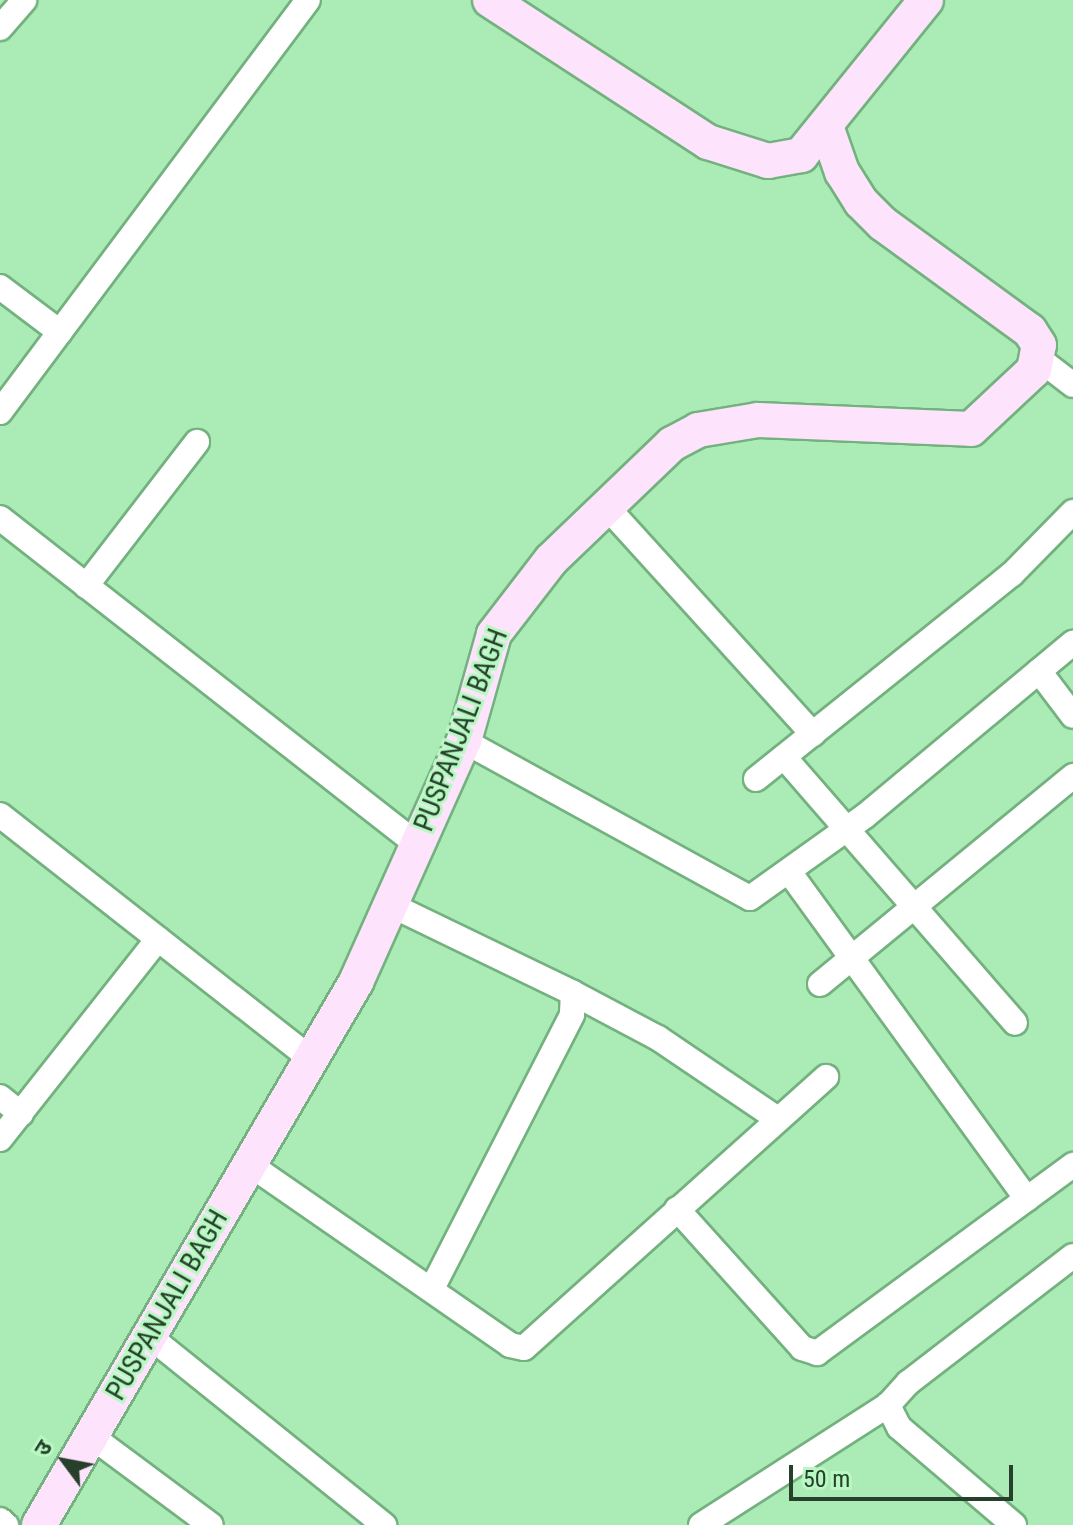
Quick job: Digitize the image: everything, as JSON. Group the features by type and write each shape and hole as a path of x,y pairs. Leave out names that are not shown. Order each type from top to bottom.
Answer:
{"street":[{"path":"0,28 24,0"},
{"path":"0,412 308,0"},
{"path":"490,0 728,152 786,160 801,155 926,0"},
{"path":"826,126 842,172 861,202 883,224 1030,331 1039,345 1038,358 1073,385"},
{"path":"0,287 60,332"},
{"name":"PUSPANJALI BAGH","path":"39,1525 356,982 464,741 494,634 551,560 672,444 721,423 811,421 971,429 1018,391 1038,358"},
{"path":"86,586 197,442"},
{"path":"606,506 813,734"},
{"path":"756,779 1012,574 1073,512"},
{"path":"0,518 418,845"},
{"path":"464,741 742,897 756,897 847,829 1073,643"},
{"path":"1039,671 1073,716"},
{"path":"784,757 1015,1023"},
{"path":"820,984 1073,776"},
{"path":"0,815 311,1059"},
{"path":"790,873 855,956 1027,1199"},
{"path":"391,905 658,1038 776,1118"},
{"path":"0,1139 158,939"},
{"path":"432,1288 572,1015 573,993"},
{"path":"249,1164 510,1345 524,1348 776,1118 826,1077"},
{"path":"0,1097 21,1114"},
{"path":"677,1209 802,1348 817,1353 1073,1165"},
{"path":"701,1525 888,1405 908,1383 1073,1256"},
{"path":"149,1336 384,1525"},
{"path":"888,1405 899,1427 1014,1525"},
{"path":"91,1436 211,1525"},
{"path":"0,1520 6,1525"}]}
